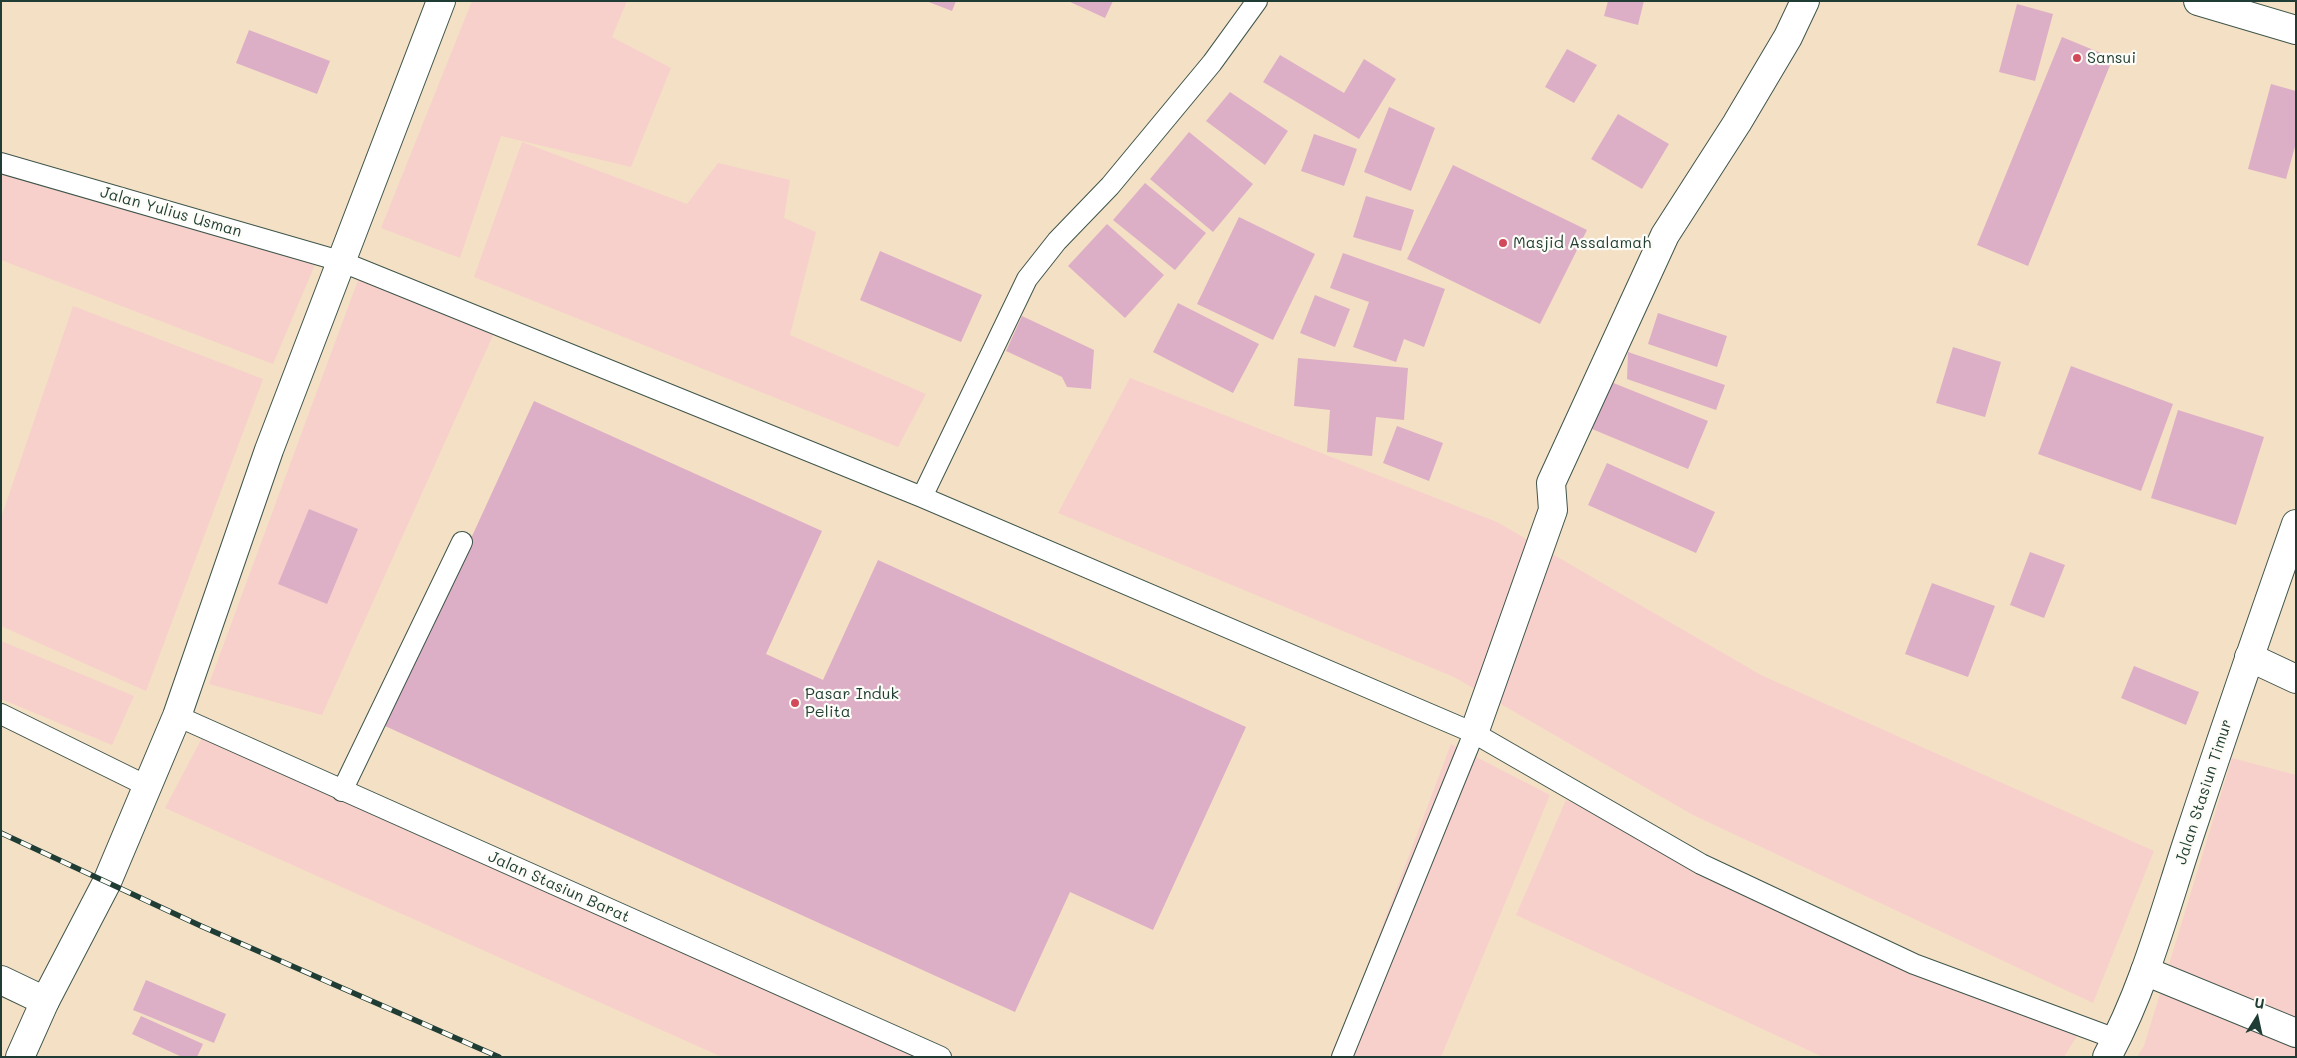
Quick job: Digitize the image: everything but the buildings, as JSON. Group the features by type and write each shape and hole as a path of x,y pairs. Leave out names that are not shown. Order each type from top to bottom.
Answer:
{"street":[{"path":"20,1057 45,1001 107,882 177,716 269,450 340,260 441,1"},
{"path":"1474,733 1553,510 1551,483 1665,235 1788,37 1805,1"},
{"path":"2198,1 2296,30"},
{"name":"Jalan Stasiun Timur","path":"2112,1048 2145,971 2249,656 2296,524"},
{"path":"2249,656 2296,679"},
{"path":"2145,971 2296,1033"},
{"path":"1,980 45,1001"}],"lane":[{"path":"922,497 1027,279 1057,241 1110,186 1212,63 1257,1"},
{"name":"Jalan Yulius Usman","path":"1,163 340,260 922,497 1474,733 1701,864 1914,964 2112,1048"},
{"path":"342,791 462,542"},
{"path":"1,714 147,786"},
{"name":"Jalan Stasiun Barat","path":"177,716 941,1057"},
{"path":"1342,1057 1474,733"}],"shaded area":[{"path":"472,1 627,1 612,37 671,68 631,167 501,136 460,258 381,228"},
{"path":"522,142 687,204 718,163 790,180 784,218 816,232 790,335 926,394 898,447 474,277"},
{"path":"1,154 322,248 273,364 1,260"},
{"path":"361,272 495,331 322,715 209,684"},
{"path":"73,306 263,379 146,691 1,626 1,518"},
{"path":"1130,378 1497,522 1761,675 2154,851 2093,1003 1693,815 1454,677 1058,513"},
{"path":"1,641 134,696 112,745 1,699"},
{"path":"204,734 932,1057 722,1057 165,808"},
{"path":"1451,744 1550,795 1441,1057 1333,1057"},
{"path":"2232,758 2296,775 2296,1057 2137,1057 2144,1046"},
{"path":"1566,800 2077,1036 2064,1057 1823,1057 1516,915"}],"railway":[{"path":"1,833 201,926 499,1057"}],"place":[{"name":"Sansui","path":"2077,58"},
{"name":"Masjid Assalamah","path":"1503,243"},
{"name":"Pasar Induk Pelita","path":"795,703"}]}
